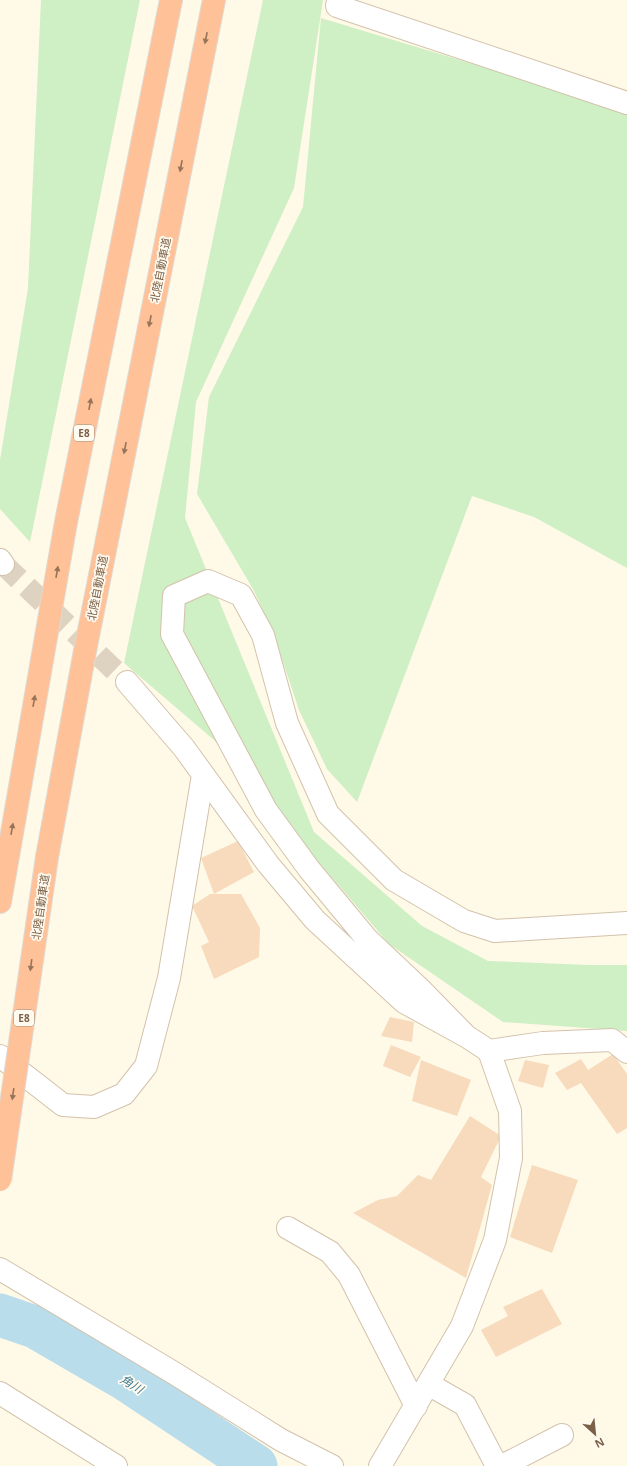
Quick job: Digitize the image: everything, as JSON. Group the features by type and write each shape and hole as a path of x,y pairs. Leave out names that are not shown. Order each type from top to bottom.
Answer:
{"highway":[{"name":"E8","path":"0,902 66,522 171,0"},
{"name":"北陸自動車道","path":"0,1180 47,857 85,652 214,0"}],"street":[{"path":"338,0 337,6 627,103"},
{"path":"466,1036 368,939 308,869 266,810 172,634 174,596 208,581 241,595 263,635 287,723 328,814 394,880 464,921 495,932 627,923"},
{"path":"127,682 184,748 268,864 315,920 404,1002 466,1036 489,1051 510,1111 511,1158 495,1240 462,1326 380,1466"},
{"path":"0,1056 63,1105 94,1108 124,1094 146,1066 169,978 203,775"},
{"path":"489,1051 543,1042 612,1040 627,1052"},
{"path":"288,1228 330,1252 349,1275 416,1406"},
{"path":"0,1269 174,1373 281,1440 332,1466"},
{"path":"428,1384 465,1406 497,1466"},
{"path":"0,1393 116,1466"},
{"path":"502,1466 562,1436"}],"green space":[{"path":"41,0 140,0 30,542 0,509 0,460 28,288"},
{"path":"263,0 323,0 294,188 196,402 185,518 314,832 422,926 488,961 627,965 627,1031 503,1022 389,944 214,740 124,663"},
{"path":"321,18 516,77 627,114 627,568 534,517 472,496 357,802 327,769 299,710 273,632 253,589 197,494 209,397 303,207"}],"building":[{"path":"238,841 254,872 214,894 201,858"},
{"path":"210,894 241,894 260,928 259,957 214,979 201,946 209,942 192,906"},
{"path":"390,1017 414,1022 412,1042 381,1036"},
{"path":"391,1045 421,1057 410,1077 383,1066"},
{"path":"613,1054 627,1074 627,1128 617,1134 581,1083 567,1090 555,1073 581,1059 588,1070"},
{"path":"421,1060 471,1080 457,1116 412,1101"},
{"path":"525,1060 549,1065 543,1088 518,1081"},
{"path":"470,1116 501,1136 481,1177 492,1185 466,1278 353,1213 378,1200 397,1196 418,1175 431,1180"},
{"path":"532,1165 578,1180 552,1253 510,1237"},
{"path":"542,1289 562,1324 496,1357 481,1330 508,1316 503,1307"}],"waterway":[{"name":"角川","path":"0,1315 35,1327 128,1381 256,1466"}],"tunnel":[{"path":"3,564 127,682"}]}
